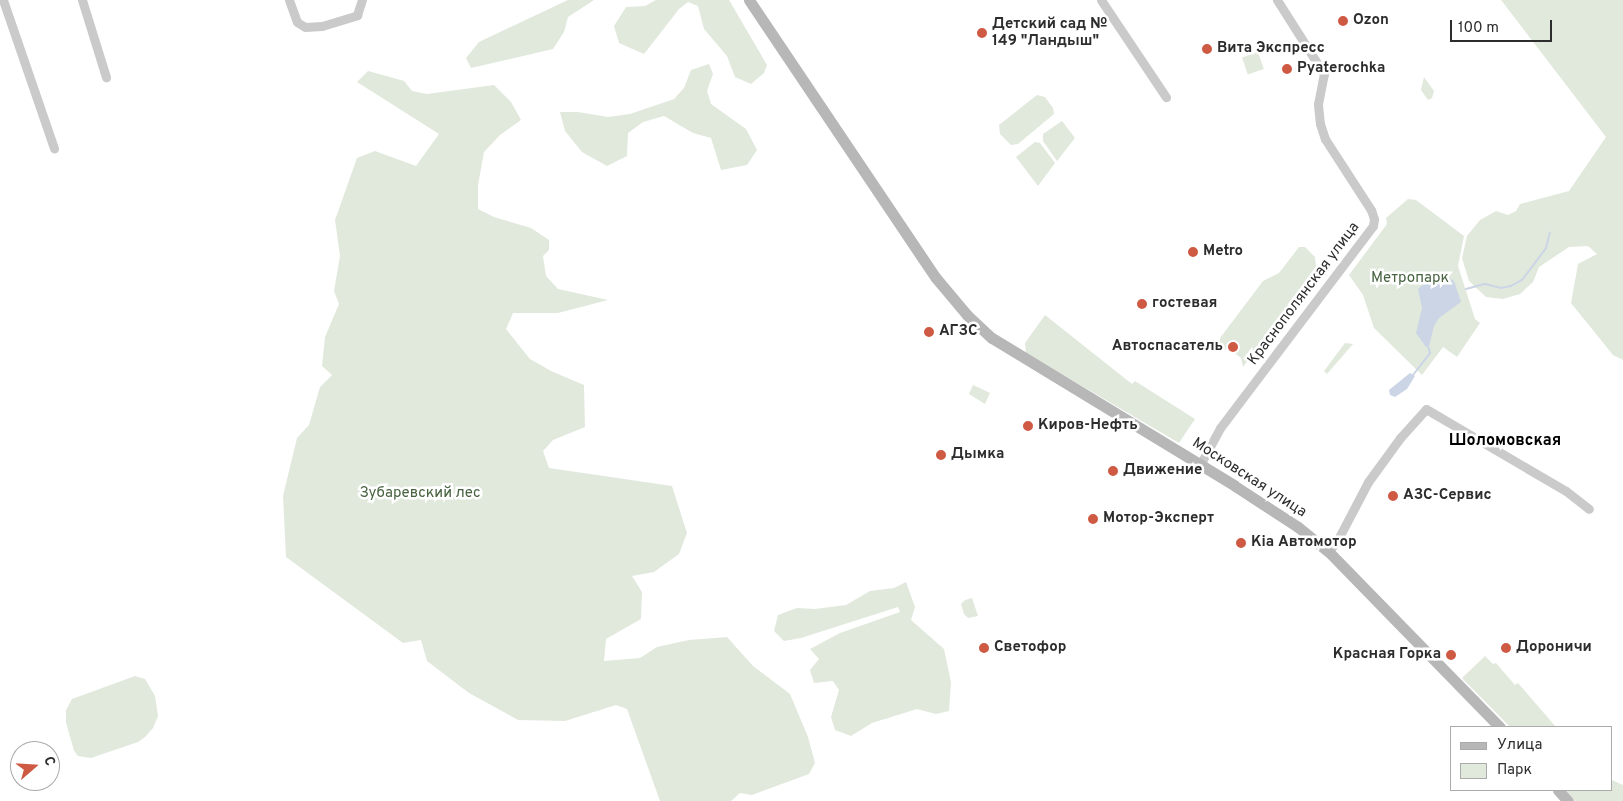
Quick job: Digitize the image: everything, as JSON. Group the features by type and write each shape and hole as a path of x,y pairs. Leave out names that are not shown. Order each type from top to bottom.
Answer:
{"main road":[{"name":"Московская улица","path":"749,0 936,278 966,315 992,338 1298,527 1328,551 1499,726"},
{"path":"1559,791 1568,801"}],"street":[{"path":"3,0 54,148"},
{"path":"82,0 106,78"},
{"path":"289,0 296,22 305,27 322,26 357,15 362,0"},
{"path":"1101,0 1166,97"},
{"name":"Краснополянская улица","path":"1200,465 1222,425 1373,226 1374,219 1370,210 1325,139 1320,124 1318,104 1324,74 1277,0"},
{"path":"1328,551 1336,544 1368,482 1400,438 1426,409 1566,491 1589,508"}],"green space":[{"path":"568,0 594,0 568,17 564,32 553,49 471,68 466,58 479,42"},
{"path":"656,0 729,0 767,65 764,73 751,84 735,77 727,56 704,29 698,6 688,2 679,9 644,54 619,43 614,26 626,7 645,6"},
{"path":"1501,0 1623,0 1623,360 1613,355 1571,303 1578,264 1597,254 1588,246 1569,247 1539,267 1533,282 1520,294 1503,299 1486,297 1469,281 1462,258 1467,236 1480,220 1496,211 1508,215 1516,211 1520,204 1569,191 1606,137"},
{"path":"1258,52 1264,69 1248,75 1242,58"},
{"path":"709,64 713,74 707,91 711,104 746,129 757,150 747,165 721,170 711,138 693,133 664,116 643,122 628,133 627,156 607,166 582,152 565,131 560,112 578,112 608,117 630,114 674,99 684,88 691,70"},
{"name":"Зубаревский лес","path":"368,71 404,81 412,91 427,94 494,85 511,102 521,120 500,135 484,152 478,185 478,209 494,217 531,228 549,240 549,250 543,256 546,276 558,289 608,300 558,313 513,313 506,329 530,359 551,371 584,385 585,427 553,440 543,451 549,468 672,486 687,533 679,554 654,572 632,576 642,592 641,619 606,639 604,661 640,658 657,647 689,640 727,637 753,666 790,694 808,737 815,763 809,774 752,795 740,793 731,801 660,801 627,709 616,705 565,721 518,720 469,693 427,661 421,640 403,643 286,557 283,496 297,438 309,425 320,387 332,375 322,366 325,337 339,304 334,291 340,256 335,220 357,158 375,151 416,166 439,134 357,82"},
{"path":"1424,77 1434,91 1432,98 1428,100 1421,90"},
{"path":"1037,95 1045,97 1053,108 1054,114 1018,144 1011,145 1000,134 999,125"},
{"path":"1062,121 1075,138 1057,161 1043,141 1043,134"},
{"path":"1035,142 1040,143 1055,163 1038,186 1016,157"},
{"name":"Метропарк","path":"1408,199 1416,200 1464,236 1458,266 1475,319 1480,323 1457,357 1443,347 1422,375 1374,328 1363,295 1349,275 1387,224 1386,218"},
{"path":"1299,247 1305,247 1315,257 1316,267 1243,367 1241,358 1228,348 1222,351 1219,347 1220,338 1263,281 1279,273"},
{"path":"1045,315 1132,384 1135,381 1195,419 1179,443 1026,353 1025,343"},
{"path":"1345,343 1353,344 1327,374 1324,371"},
{"path":"973,385 990,393 985,404 969,394"},
{"path":"906,582 915,607 911,620 944,649 951,682 949,711 936,714 917,709 872,723 851,736 835,730 831,717 839,690 833,681 814,683 810,670 819,659 810,649 840,633 900,612 898,607 801,638 784,641 774,631 778,615 797,608 815,609 846,605 870,591 894,588"},
{"path":"972,598 978,616 968,618 964,614 961,604 965,600"},
{"path":"1485,656 1493,664 1496,663 1515,685 1518,683 1555,726 1509,726 1462,678"},
{"path":"135,676 145,679 155,696 158,716 153,728 138,742 91,758 78,756 74,751 66,722 66,710 72,699"},
{"path":"1613,780 1623,785 1623,801 1575,801 1567,791 1613,791"}],"water":[{"path":"1446,276 1454,281 1461,302 1439,318 1434,326 1429,346 1426,347 1416,333 1422,308 1418,289 1427,281"},
{"path":"1410,373 1415,376 1407,389 1395,397 1390,395 1389,390"}],"waterway":[{"path":"1466,289 1485,284 1501,288 1511,286 1522,280 1546,248 1550,232"},
{"path":"1413,375 1430,353 1428,346"}],"place":[{"name":"Ozon","path":"1343,21"},
{"name":"Детский сад № 149 \"Ландыш\"","path":"982,33"},
{"name":"Вита Экспресс","path":"1207,49"},
{"name":"Pyaterochka","path":"1287,69"},
{"name":"Metro","path":"1193,252"},
{"name":"гостевая","path":"1142,304"},
{"name":"АГЗС","path":"929,332"},
{"name":"Автоспасатель","path":"1233,347"},
{"name":"Киров-Нефть","path":"1028,426"},
{"name":"Дымка","path":"941,455"},
{"name":"Движение","path":"1113,471"},
{"name":"АЗС-Сервис","path":"1393,496"},
{"name":"Мотор-Эксперт","path":"1093,519"},
{"name":"Kia Автомотор","path":"1241,543"},
{"name":"Светофор","path":"984,648"},
{"name":"Дороничи","path":"1506,648"},
{"name":"Красная Горка","path":"1451,655"}],"district":[{"name":"Шоломовская","path":"1505,441"}]}
